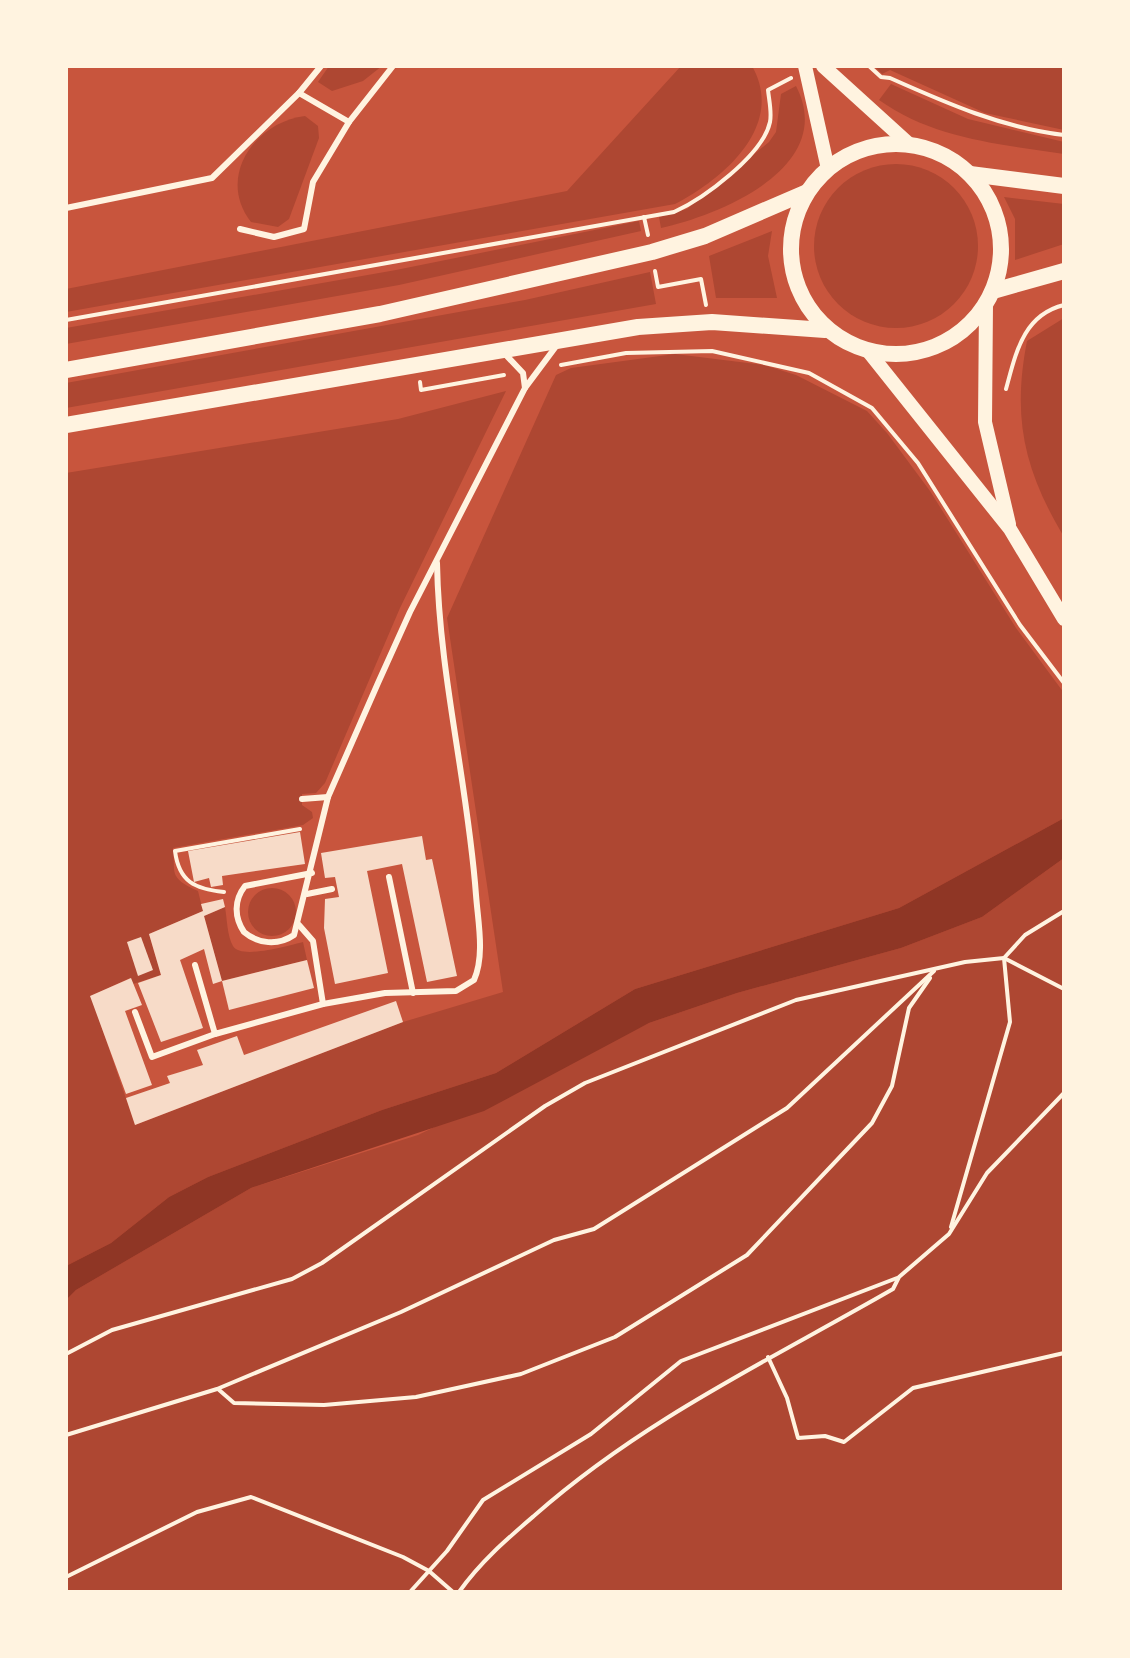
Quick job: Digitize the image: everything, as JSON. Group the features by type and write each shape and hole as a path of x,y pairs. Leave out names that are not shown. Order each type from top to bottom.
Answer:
{"main road":[{"path":"66,425 638,327 712,322 825,330 868,351 893,355 921,352 947,342 969,325 990,297 1001,260 1000,229 989,200 970,174 942,155 910,145 881,145 859,151 828,169 807,192 795,218 792,262 806,304 825,330"},
{"path":"970,174 1064,186"},
{"path":"66,370 380,314 652,252 705,236 807,192"},
{"path":"990,297 1064,271"}],"street":[{"path":"823,66 910,145"},
{"path":"799,72 828,169"},
{"path":"990,297 985,422 1010,529"},
{"path":"868,351 1010,529 1064,619"}],"lane":[{"path":"66,208 212,178 299,93 321,66"},
{"path":"240,229 274,237 304,229 313,182 349,122 393,66"},
{"path":"299,93 349,122"},
{"path":"312,873 250,884 238,895 239,924 254,939 285,941 294,935 307,894 312,873 328,797 437,560 525,388 541,362 566,338"},
{"path":"488,351 508,354 517,363 523,373 525,388"},
{"path":"135,1012 152,1057 215,1034 323,1004 385,993 456,991 470,983 478,971 479,956 476,888 438,614 437,560"},
{"path":"302,799 328,797"},
{"path":"389,877 413,993"},
{"path":"307,894 332,889"},
{"path":"299,925 313,941 323,1004"},
{"path":"195,965 215,1034"}],"path":[{"path":"869,66 881,77 970,112 1064,135"},
{"path":"66,320 674,212 693,204 738,168 770,123 768,90 799,72"},
{"path":"644,217 647,230"},
{"path":"655,271 658,287 701,279 705,299"},
{"path":"1005,392 1020,339 1049,309 1064,305"},
{"path":"555,366 626,353 700,350 745,356 809,373 872,408 895,433 928,479 1020,625 1064,683"},
{"path":"928,479 939,471"},
{"path":"238,895 190,885 178,868 175,851 296,829"},
{"path":"171,869 178,868"},
{"path":"949,1234 1010,1022 1004,958 1025,935 1064,911"},
{"path":"66,1354 112,1330 292,1279 322,1263 545,1106 585,1083 796,1000 936,969 1004,958 1064,989"},
{"path":"66,1435 217,1389 401,1312 554,1240 594,1229 787,1108 936,969"},
{"path":"217,1389 234,1403 324,1405 416,1397 521,1374 615,1337 747,1255 872,1123 892,1086 909,1008 936,969"},
{"path":"410,1592 483,1500 591,1434 681,1361 899,1277 949,1234 987,1173 1064,1093"},
{"path":"66,1577 197,1512 251,1497 347,1532 429,1571 456,1592 480,1563 564,1489 679,1407 768,1357 804,1342 813,1331 840,1320 893,1289 899,1277"},
{"path":"768,1357 787,1398 798,1438 825,1436 844,1442 913,1388 1064,1353"}],"shaded area":[{"path":"329,66 382,66 363,81 332,91 318,82"},
{"path":"681,66 752,66 760,88 761,109 755,129 729,165 675,204 66,312 66,289 567,191"},
{"path":"874,66 1064,66 1064,130 985,113 890,70 882,74"},
{"path":"891,84 968,119 1064,142 1064,154 968,138 922,123 879,100"},
{"path":"796,86 805,115 801,141 787,163 741,199 713,212 661,228 659,217 687,209 769,142 776,132 781,94"},
{"path":"305,116 318,126 319,138 289,219 278,227 251,222 241,205 238,187 246,154 271,129 287,120"},
{"path":"896,164 927,171 954,188 971,215 978,246 971,277 954,304 927,321 896,328 865,321 838,304 821,277 814,246 821,215 838,188 865,171"},
{"path":"1004,197 1064,204 1064,244 1015,260 1015,219"},
{"path":"639,221 641,231 399,285 66,344 66,328 396,270"},
{"path":"772,231 768,256 777,298 716,298 709,256"},
{"path":"650,272 656,304 66,408 66,383 525,300"},
{"path":"1064,318 1064,537 1039,489 1031,466 1025,443 1021,395 1027,341"},
{"path":"675,354 764,365 796,375 867,411 887,433 930,491 1016,628 1064,693 1064,818 899,908 635,989 496,1073 382,1110 208,1177 169,1197 111,1243 66,1266 66,473 398,419 506,391 400,608 325,783 316,793 302,794 302,805 312,812 313,818 303,825 173,848 175,874 181,882 198,891 203,911 149,934 161,975 133,984 130,978 91,996 135,1125 403,1022 503,992 447,618 556,375 571,368"},
{"path":"1064,818 1064,858 982,917 901,948 737,993 649,1023 484,1111 251,1188 76,1290 66,1300 66,1266 111,1243 169,1197 208,1177 382,1110 496,1073 635,989 899,908"},
{"path":"1064,858 1064,1592 66,1592 66,1300 76,1290 251,1188 418,1135 649,1023 737,993 901,948 982,917"},
{"path":"272,888 289,895 296,912 289,929 272,936 255,929 248,912 255,895"},
{"path":"225,907 230,937 238,950 255,952 303,942 307,960 222,981 204,916"}],"building":[{"path":"300,832 305,864 222,876 223,885 211,887 209,878 194,882 188,851"},
{"path":"422,836 426,860 432,859 457,976 427,982 402,864 367,871 388,973 335,984 324,928 325,899 339,897 335,877 325,878 321,853"},
{"path":"223,899 225,907 204,916 222,981 213,984 204,949 180,960 203,1028 161,1042 138,983 161,975 149,934 203,911 201,904"},
{"path":"141,937 153,970 138,976 127,942"},
{"path":"307,960 314,988 229,1010 222,981"},
{"path":"131,978 142,1005 125,1011 152,1085 126,1094 90,996"},
{"path":"396,1001 403,1022 135,1125 126,1098 170,1083 167,1076 203,1065 197,1050 237,1036 244,1055"}]}
